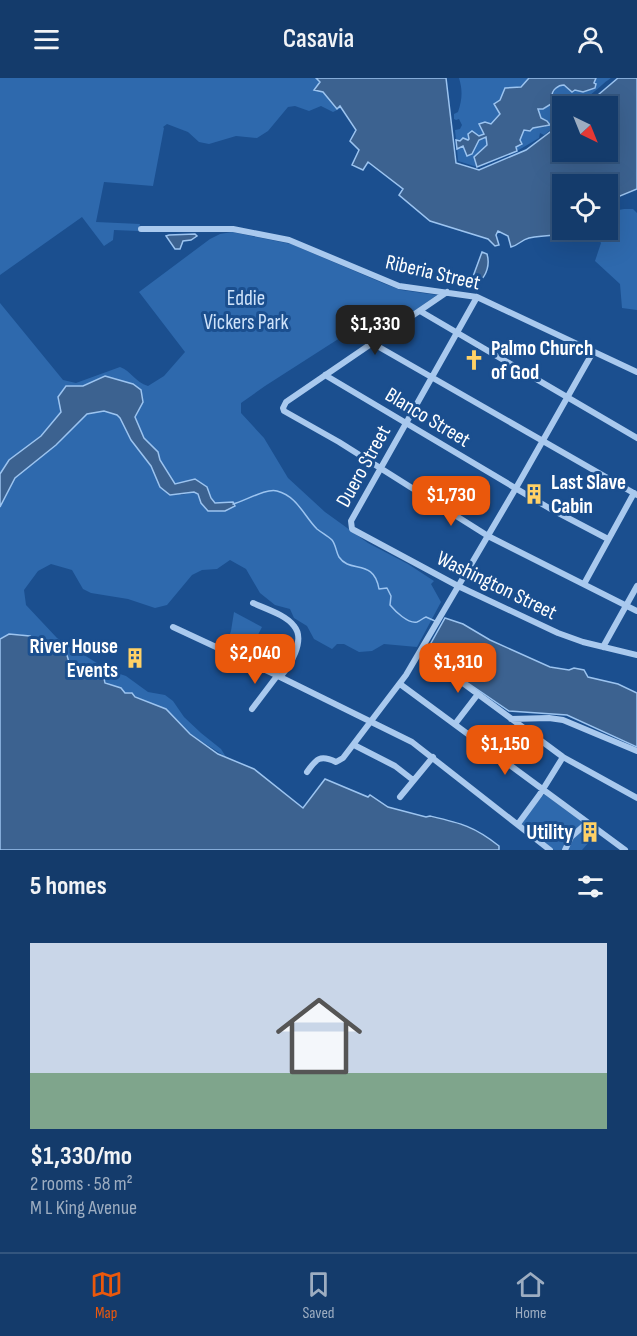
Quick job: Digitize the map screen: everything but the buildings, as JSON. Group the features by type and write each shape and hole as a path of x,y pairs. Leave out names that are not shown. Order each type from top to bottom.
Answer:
{"street":[{"name":"Riberia Street","path":"141,229 233,230 300,243 399,286 477,297 637,372"},
{"path":"447,292 286,402 282,408 488,536 637,611"},
{"name":"Duero Street","path":"351,526 351,521 477,297"},
{"path":"420,311 637,438"},
{"path":"372,343 635,494 584,584"},
{"path":"307,772 318,759 327,758 336,762 341,760 400,684 593,352"},
{"name":"Blanco Street","path":"325,375 516,488 608,539"},
{"name":"Washington Street","path":"351,526 361,535 458,586 558,633 637,656"},
{"path":"603,647 637,586"},
{"path":"252,710 285,671 296,651 298,633 295,626 285,619 253,603"},
{"path":"173,627 279,676 412,742 550,850"},
{"path":"421,650 563,757 637,798"},
{"path":"400,684 625,850"},
{"path":"455,724 478,694"},
{"path":"510,719 563,720 637,751"},
{"path":"354,744 395,766 413,780"},
{"path":"400,797 433,757"},
{"path":"518,824 563,757"},
{"path":"566,850 572,837 587,823"}],"green space":[{"path":"0,78 316,78 320,82 315,88 323,92 337,108 339,105 341,108 333,112 321,106 309,111 295,106 288,107 268,131 257,138 236,136 209,144 199,142 188,132 167,124 163,127 153,186 104,182 96,222 140,224 138,231 114,230 113,240 104,246 82,217 0,275"},
{"path":"459,78 529,78 520,87 505,88 497,105 500,114 493,123 480,124 484,134 479,136 472,131 468,134 469,140 462,139 461,141 456,140 455,130 460,129 462,125 459,119 454,119 461,99"},
{"path":"596,78 611,78 589,96 552,96 556,88 562,85 586,90 595,88 593,83"},
{"path":"552,105 552,129 544,135 540,133 539,138 517,151 516,147 522,145 520,140 524,130 532,131 533,128 545,127 546,120 541,118 538,109"},
{"path":"486,137 487,145 479,152 477,167 458,161 457,149 463,146 466,152 472,154 479,140"},
{"path":"633,209 637,213 637,310 622,308 620,284 595,261 601,243 599,240 618,240 618,210"},
{"name":"Eddie Vickers Park","path":"232,232 291,244 401,290 437,295 394,325 382,311 241,403 241,413 264,438 288,478 325,512 368,543 434,581 431,584 441,602 417,647 384,644 372,651 359,652 344,644 337,644 332,649 314,639 307,626 294,618 290,609 275,605 260,593 246,569 230,560 217,569 202,570 192,575 167,605 155,608 128,599 91,593 83,589 72,570 51,564 38,571 24,590 26,605 57,638 108,670 126,676 148,692 165,695 173,701 184,717 221,749 226,757 190,734 162,708 135,697 130,692 125,693 100,676 98,679 93,677 91,669 88,674 69,662 67,652 51,649 19,634 0,639 0,507 15,478 56,445 87,414 104,411 117,415 124,423 131,440 151,466 181,495 194,492 199,494 206,510 233,502 216,503 211,498 207,487 195,479 175,484 160,460 158,452 144,438 135,416 143,402 105,376 83,386 41,436 9,460 0,474 0,303 63,380 76,383 120,367 148,386 164,376 185,352 139,292 210,239"},
{"path":"234,612 262,627 247,656 226,645"},
{"path":"544,794 597,833 582,850 554,850 521,823"}],"shaded area":[{"path":"316,78 446,78 456,163 479,170 526,150 552,130 552,162 618,162 618,96 597,96 618,78 637,78 637,189 618,197 618,174 552,174 552,235 529,238 511,247 508,236 498,231 496,235 499,245 495,246 488,239 430,221 399,195 403,189 368,162 363,170 352,165 359,150 350,141 356,130 340,106 337,109 323,92 314,90 320,82"},
{"path":"529,78 596,78 595,88 583,92 575,90 572,92 564,85 558,87 553,92 552,105 538,109 541,118 550,125 533,128 530,131 524,130 520,140 522,144 516,147 517,151 477,167 474,157 487,145 486,137 479,140 472,154 467,156 463,146 457,149 456,140 460,141 463,138 468,140 468,134 472,131 479,136 484,134 479,124 485,122 491,124 500,114 494,104 500,100 505,88 521,87"},
{"path":"195,234 197,236 191,240 183,241 180,249 175,249 166,236 169,235"},
{"path":"482,252 487,254 488,258 486,273 479,282 471,282"},
{"path":"105,376 133,384 141,390 143,402 135,417 144,438 158,452 160,460 175,484 195,479 207,487 215,503 233,502 235,506 225,511 208,511 201,503 198,494 194,492 170,495 160,487 151,466 131,440 120,418 104,411 87,414 56,445 15,478 0,507 0,474 9,460 41,436 61,412 58,397 66,386 83,386"},
{"path":"445,618 463,624 490,640 550,667 584,670 588,677 618,684 637,693 637,747 567,715 509,711 446,668 431,655 431,643"},
{"path":"9,634 30,636 52,650 66,652 69,662 88,674 92,669 93,677 98,679 103,674 105,683 166,709 190,734 218,754 254,769 303,808 325,779 368,797 370,795 388,807 426,817 441,818 466,826 490,839 499,846 499,850 0,850 0,639"}],"waterway":[{"path":"233,504 267,491 277,491 290,497 317,529 332,540 339,557 344,562 372,573 379,589 387,588 391,596 390,605 398,614 413,622 426,617 435,621"}],"place":[{"name":"Palmo Church of God","path":"474,360"},
{"name":"Last Slave Cabin","path":"534,494"},
{"name":"River House Events","path":"135,658"},
{"name":"Utility","path":"590,832"}]}
